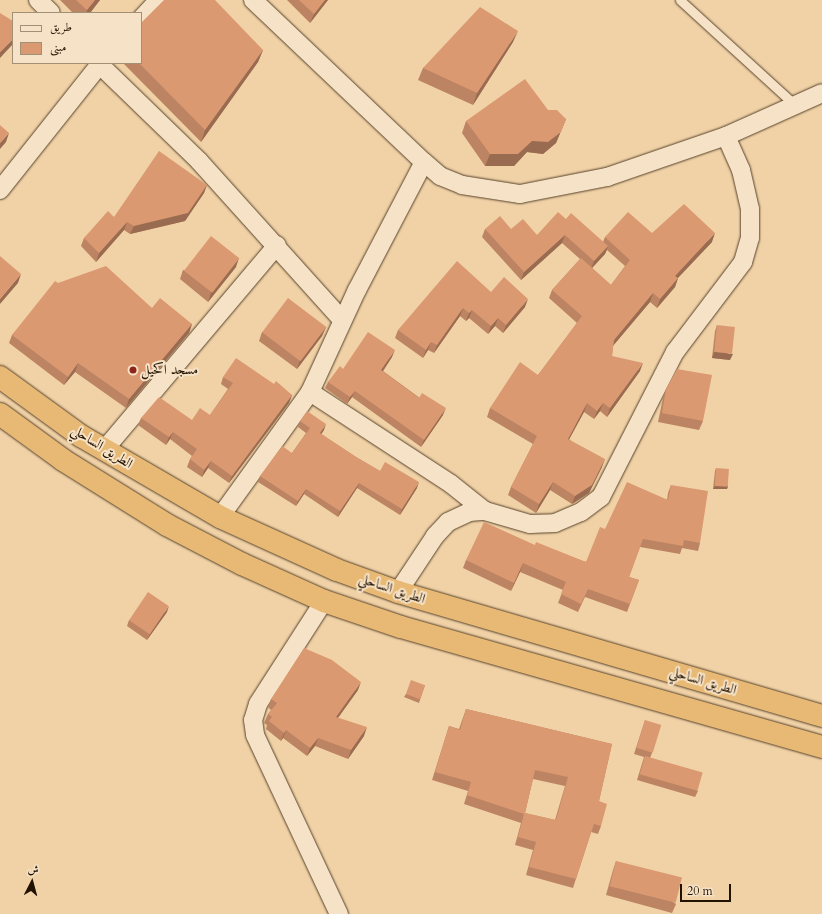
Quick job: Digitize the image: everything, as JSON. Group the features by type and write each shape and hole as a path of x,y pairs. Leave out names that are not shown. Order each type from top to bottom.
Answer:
{"highway":[{"name":"الطريق الساحلي","path":"0,377 104,450 220,517 272,543 398,592 822,716"},
{"path":"0,414 63,460 167,525 242,564 324,601 409,629 822,747"}],"street":[{"path":"38,0 50,12"},
{"path":"142,18 159,0"},
{"path":"253,0 424,162 440,176 462,185 520,194 607,177 726,136 794,104 822,93"},
{"path":"0,190 98,64"},
{"path":"100,64 199,161 277,245 342,320"},
{"path":"398,592 448,522 468,512 485,511 530,524 555,524 581,512 601,497 610,483 645,406 675,352 743,262 750,238 750,209 741,170 726,136"},
{"path":"220,517 310,392 342,320 424,162"},
{"path":"104,450 277,245"},
{"path":"310,392 452,484 485,511"},
{"path":"324,601 258,704 253,720 255,735 339,914"}],"lane":[{"path":"680,0 794,104"}],"building":[{"path":"76,0 95,0 87,10"},
{"path":"164,0 215,0 263,50 205,130 140,64 142,64 142,22"},
{"path":"299,0 325,0 314,14"},
{"path":"480,7 518,31 477,93 423,68"},
{"path":"0,13 12,20 12,40 0,52"},
{"path":"525,79 548,110 557,110 566,119 561,132 548,142 532,141 518,154 490,154 466,121"},
{"path":"0,125 9,133 0,143"},
{"path":"159,151 207,185 188,213 134,226 127,222 99,253 84,238 108,211 114,217"},
{"path":"684,204 715,233 675,276 678,278 660,299 653,293 614,340 612,356 643,363 610,408 603,403 597,411 587,403 568,439 605,459 592,485 575,496 553,482 539,504 511,487 537,436 490,408 520,362 538,375 582,316 552,290 581,258 611,285 630,260 605,237 628,212 652,233"},
{"path":"558,212 566,219 571,213 608,246 594,261 565,235 524,272 485,229 500,216 511,229 523,219 537,235"},
{"path":"211,236 239,258 212,293 184,271"},
{"path":"0,256 21,274 0,299"},
{"path":"457,261 491,292 504,277 528,299 506,325 498,318 491,326 472,310 469,313 463,308 437,345 431,342 426,350 398,330"},
{"path":"106,266 152,308 160,298 192,324 129,399 78,363 68,377 12,335 55,281 58,283"},
{"path":"288,298 326,327 300,361 262,332"},
{"path":"717,325 735,327 732,354 714,352"},
{"path":"368,332 395,350 381,370 419,398 422,393 446,408 424,440 355,391 350,397 328,382 340,366 343,369"},
{"path":"236,358 274,384 276,381 292,395 232,476 211,461 204,470 190,459 197,449 173,432 169,437 141,418 159,397 192,420 200,408 210,415 233,383 223,377"},
{"path":"677,369 712,375 703,421 662,413 666,389"},
{"path":"307,411 326,424 320,433 356,457 380,471 385,462 419,482 402,509 359,483 340,511 306,489 298,501 260,476 282,446 292,453 310,428 300,421"},
{"path":"716,468 729,469 728,487 715,486"},
{"path":"627,482 668,500 671,485 708,491 700,543 684,540 683,546 643,539 629,577 639,580 630,604 588,589 581,604 561,594 566,582 523,563 514,583 466,560 484,522 535,545 536,542 586,562 600,527 605,529"},
{"path":"148,592 169,606 150,634 129,620"},
{"path":"304,648 332,660 361,682 336,717 367,727 351,750 318,738 310,748 286,730 284,733 269,721 272,717 268,714 277,703 271,699"},
{"path":"411,680 425,685 420,699 406,694"},
{"path":"466,709 612,744 599,801 607,804 601,826 594,824 576,879 529,867 536,842 518,837 524,814 467,795 471,782 435,772 449,726 460,730","holes":["535,770 568,777 556,820 525,813"]},
{"path":"645,720 661,725 653,753 637,748"},
{"path":"645,756 703,773 697,791 640,774"},
{"path":"616,861 682,877 676,903 610,886"}],"place":[{"name":"مسجد اكحيل","path":"133,370"}]}
